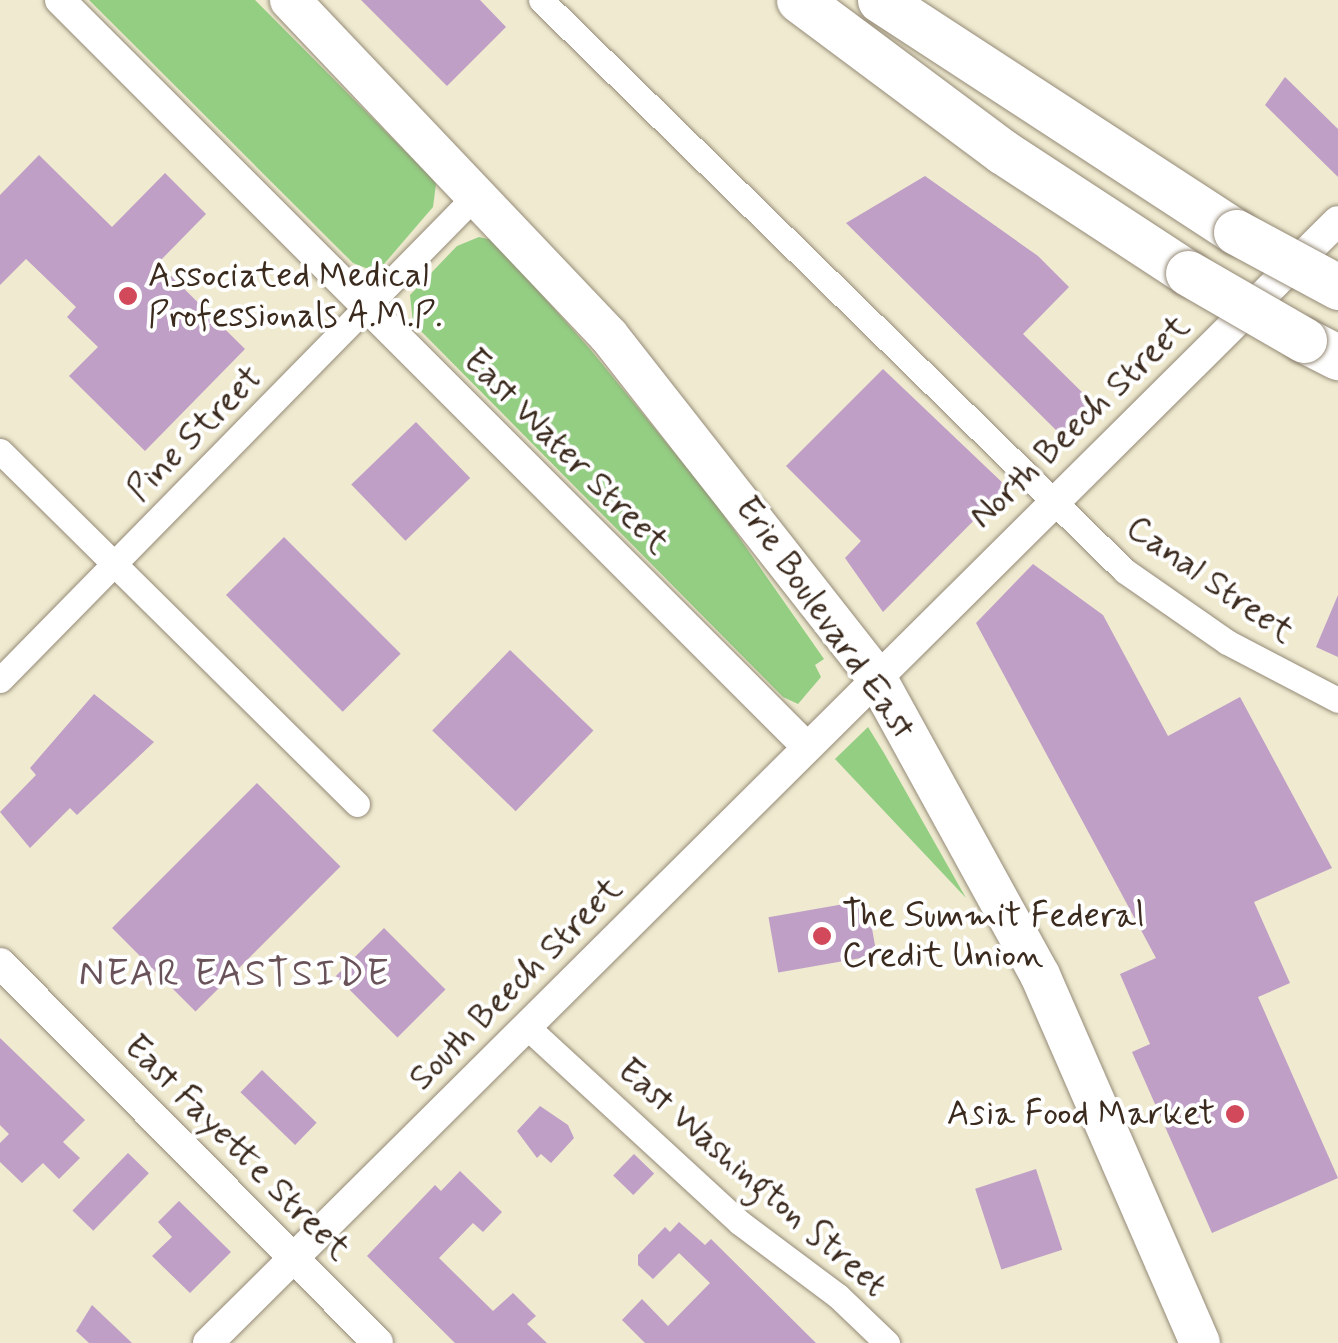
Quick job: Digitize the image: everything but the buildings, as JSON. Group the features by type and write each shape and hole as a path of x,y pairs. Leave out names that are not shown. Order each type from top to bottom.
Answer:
{"highway":[{"path":"799,0 1003,152 1188,273 1321,348"},
{"path":"880,0 1236,232 1338,287"}],"main road":[{"name":"Erie Boulevard East","path":"303,5 478,193 689,432 876,677 1040,975 1200,1343"}],"street":[{"name":"East Water Street","path":"60,0 806,746"},
{"name":"Canal Street","path":"541,0 1125,571 1212,632 1338,700"},
{"name":"Pine Street","path":"0,680 478,193"},
{"name":"North Beech Street","path":"876,677 1338,221"},
{"path":"0,451 357,804"},
{"name":"South Beech Street","path":"208,1343 876,677"},
{"name":"East Fayette Street","path":"0,963 378,1343"},
{"name":"East Washington Street","path":"526,1026 738,1222 838,1296 887,1343"}],"green space":[{"path":"89,0 255,0 429,175 436,184 433,207 384,264 371,270 353,263"},
{"path":"479,237 493,240 590,349 713,500 824,659 815,665 821,677 798,704 783,697 413,323 410,295 457,246"},
{"path":"868,727 884,753 966,898 835,759"}],"place":[{"name":"Associated Medical Professionals A.M.P.","path":"128,296"},
{"name":"The Summit Federal Credit Union","path":"822,936"},
{"name":"Asia Food Market","path":"1235,1114"}],"district":[{"name":"NEAR EASTSIDE","path":"235,975"}]}
